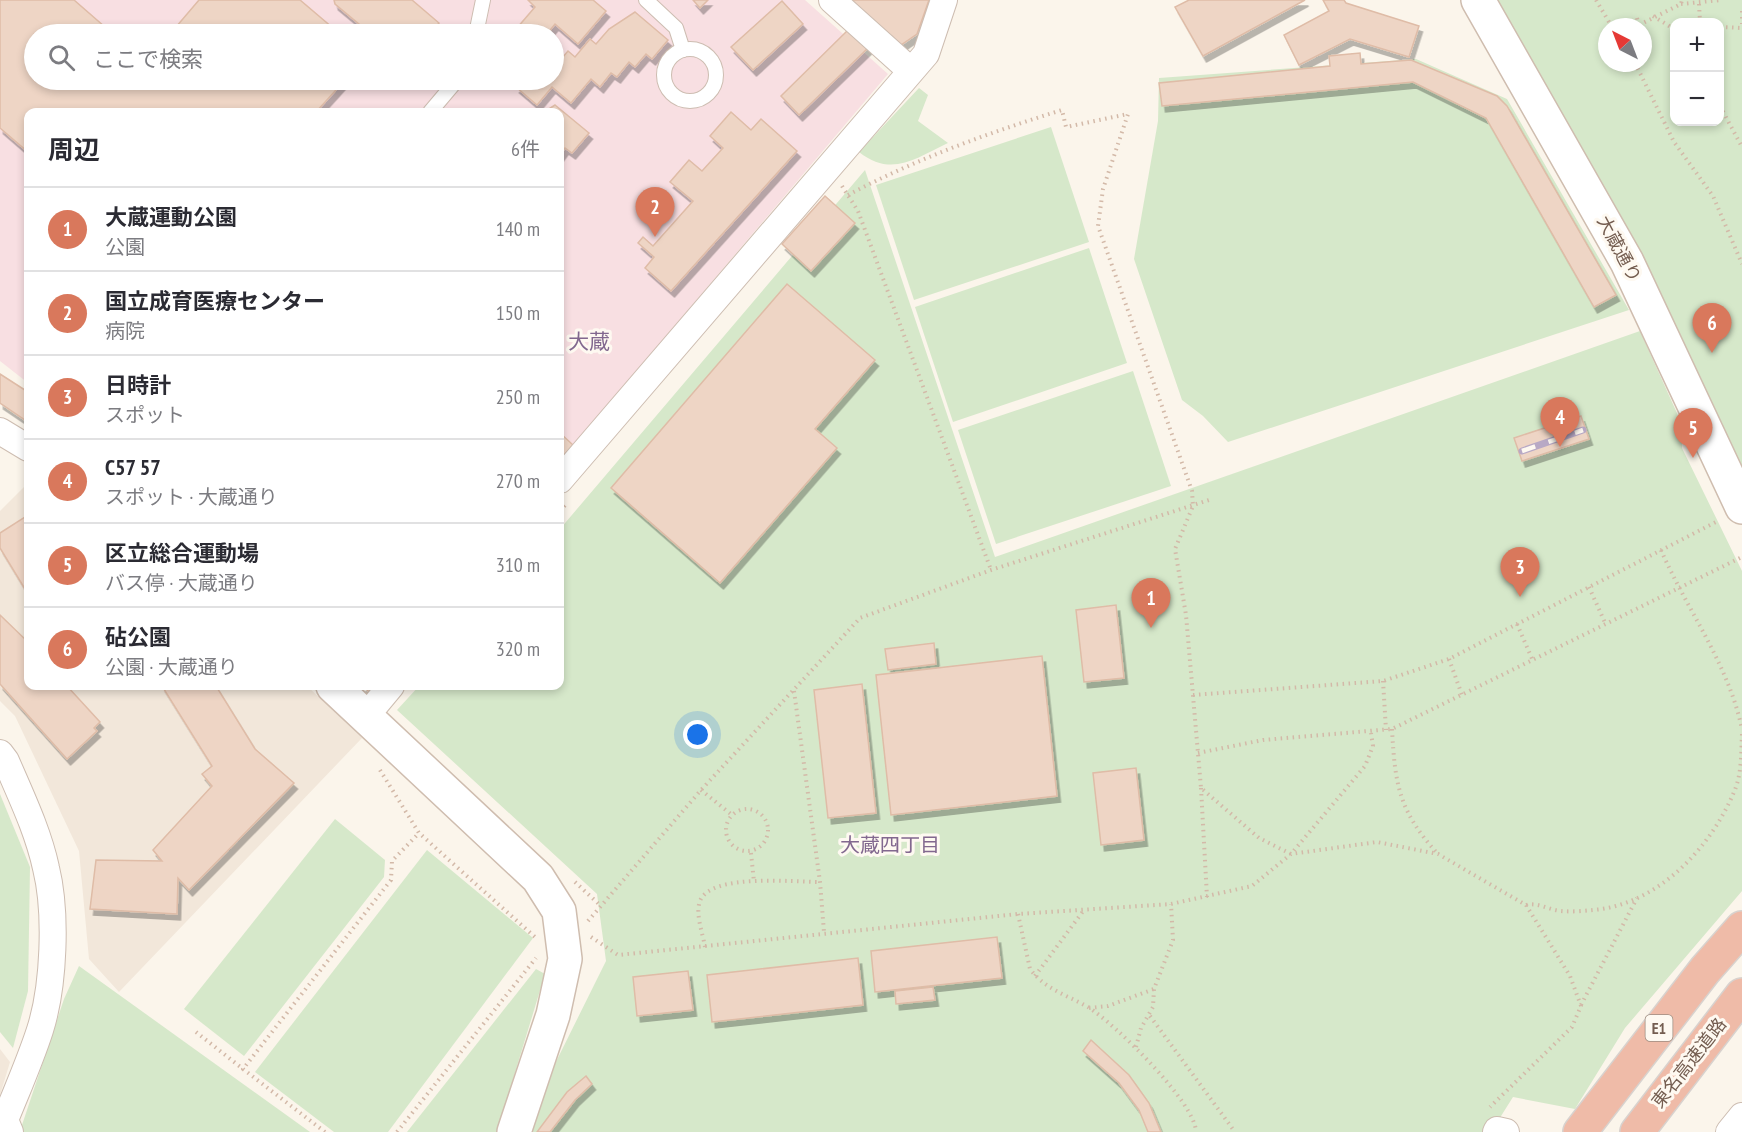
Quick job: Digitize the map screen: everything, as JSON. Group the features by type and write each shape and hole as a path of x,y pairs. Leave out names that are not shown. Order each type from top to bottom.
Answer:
{"highway":[{"name":"E1","path":"1580,1132 1705,970 1742,928"},
{"name":"東名高速道路","path":"1637,1132 1742,995"}],"street":[{"path":"832,0 910,70"},
{"path":"564,475 926,54 944,0"},
{"name":"大蔵通り","path":"1478,0 1627,262 1732,513"},
{"path":"0,431 24,446"},
{"path":"337,690 537,878 559,911 565,959 553,1015 514,1132"},
{"path":"366,716 388,690"},
{"path":"0,753 6,761 34,826 47,869 51,916 50,974 40,1029 5,1120 10,1132"},
{"path":"1729,1132 1742,1116"},
{"path":"1489,1123 1497,1130 1506,1132"}],"lane":[{"path":"478,24 483,0"},
{"path":"646,0 676,28 683,50"},
{"path":"433,108 449,90"}],"path":[{"path":"1596,0 1607,18"},
{"path":"1650,18 1682,2 1700,4 1721,0"},
{"path":"1700,4 1700,18"},
{"path":"1742,12 1742,24"},
{"path":"1653,16 1670,27"},
{"path":"1724,27 1742,28"},
{"path":"1639,72 1674,142 1713,196 1742,264"},
{"path":"848,195 890,173 981,135 1062,110 1066,127 1128,114 1103,189 1098,226 1192,491 1192,506 1176,549 1186,615 1201,788 1207,897"},
{"path":"1724,115 1742,147"},
{"path":"829,165 858,211 990,570"},
{"path":"1209,500 990,570 860,618 701,790 585,924 589,936 618,956 824,932 1018,914 1171,904 1252,886 1291,854 1365,766 1373,746 1371,733"},
{"path":"1193,695 1383,681 1449,659 1732,513"},
{"path":"1661,550 1678,590 1712,645 1737,705 1742,729"},
{"path":"1198,753 1263,740 1371,733 1392,729 1742,557"},
{"path":"1589,587 1605,626"},
{"path":"1517,624 1533,661"},
{"path":"1449,659 1462,695"},
{"path":"1383,681 1386,730"},
{"path":"794,690 820,882 824,932"},
{"path":"1392,729 1394,766 1407,814 1438,854"},
{"path":"1526,905 1532,903 1559,911 1595,910 1637,898 1668,879 1709,838 1735,791 1741,765 1742,734"},
{"path":"1201,788 1259,838 1291,854 1377,842 1438,854 1526,905 1566,968 1581,1005"},
{"path":"701,790 732,815"},
{"path":"742,809 752,810 765,820 768,826 763,844 751,853 744,852 730,843 727,825 732,815 742,809"},
{"path":"243,1069 391,880 392,861 419,833 537,939"},
{"path":"751,853 754,882"},
{"path":"705,947 699,912 703,896 719,884 820,882"},
{"path":"1489,1123 1572,1026 1637,898"},
{"path":"1136,1047 1141,1028 1150,1016 1154,989 1173,940 1171,904"},
{"path":"1035,975 1085,910"},
{"path":"1018,914 1030,969 1064,997 1089,1008 1136,1047 1179,1097 1196,1125 1196,1132"},
{"path":"398,1132 538,956"},
{"path":"1089,1008 1108,1006 1154,989"},
{"path":"1150,1016 1235,1132"},
{"path":"196,1032 326,1132"}],"shaded area":[{"path":"0,0 805,0 888,74 564,456 564,108 24,108 24,380 0,361"},
{"path":"24,487 24,690 311,690 362,738 119,992 89,959 79,851 15,716 0,701 0,511"},
{"path":"0,1049 10,1062 0,1095"}],"green space":[{"path":"1486,0 1742,0 1742,475"},
{"path":"1416,59 1507,99 1629,310 1228,442 1203,416 1182,400 1134,259 1158,121 1159,78"},
{"path":"919,88 928,95 918,121 948,143 904,163 893,165 871,160 859,152"},
{"path":"1051,127 1089,242 914,300 876,185"},
{"path":"865,170 995,557 1640,331 1681,422 1682,448 1742,571 1742,891 1625,1028 1575,1109 1513,1097 1491,1132 528,1132 541,1092 606,961 597,894 397,710 415,690 564,690 564,524"},
{"path":"1089,248 1127,363 953,422 915,307"},
{"path":"1133,371 1171,486 996,544 958,430"},
{"path":"0,794 30,867 28,991 13,1048 0,1032"},
{"path":"335,819 385,860 384,877 244,1056 184,1009"},
{"path":"427,850 533,938 388,1132 334,1132 255,1072"},
{"path":"79,966 310,1132 23,1132 21,1128 64,999"},
{"path":"536,969 545,974 497,1132 407,1132"}],"building":[{"path":"0,0 74,0 102,24 24,24 24,90 336,90 320,108 24,108 24,149 0,128"},
{"path":"199,0 300,0 328,24 179,24"},
{"path":"334,0 412,0 439,23 359,24 335,4"},
{"path":"528,0 593,0 606,11 578,44 564,32 564,24 520,24 535,7"},
{"path":"693,0 708,0 700,8"},
{"path":"843,0 929,0 917,34 898,47"},
{"path":"1189,0 1305,0 1203,56 1175,7"},
{"path":"1323,0 1344,0 1346,3 1419,26 1409,57 1350,39 1299,65 1284,35 1329,11"},
{"path":"782,1 803,24 753,70 731,47"},
{"path":"635,12 668,40 652,59 646,54 635,67 629,62 617,77 611,73 600,87 591,79 571,103 556,90 564,90 564,56 568,51 575,57 590,39 596,44 609,29"},
{"path":"849,29 868,48 799,115 781,96"},
{"path":"1360,53 1361,64 1411,60 1497,96 1507,106 1616,295 1594,307 1486,118 1413,82 1162,106 1159,83 1330,66 1329,56"},
{"path":"520,90 550,90 537,105"},
{"path":"564,112 589,133 572,153 565,148"},
{"path":"731,112 751,130 761,119 797,151 671,291 645,268 654,257 638,243 643,237 653,246 693,201 670,182 689,160 702,171 723,148 710,136"},
{"path":"825,196 855,223 811,271 782,244"},
{"path":"787,284 875,360 815,429 837,448 720,583 611,488"},
{"path":"0,374 24,389 24,419 0,403"},
{"path":"1581,416 1589,439 1522,461 1514,438"},
{"path":"564,437 573,445 564,455"},
{"path":"24,518 24,587 0,548 0,533"},
{"path":"1116,605 1124,678 1084,682 1076,610"},
{"path":"0,615 24,638 24,690 71,690 100,722 94,728 97,731 67,759 0,684"},
{"path":"934,643 936,664 888,670 885,649"},
{"path":"1042,656 1057,796 891,815 876,675"},
{"path":"862,684 876,813 828,818 814,690"},
{"path":"164,690 218,690 255,749 294,783 189,890 178,878 177,914 90,909 96,860 162,861 153,850 212,786 202,774 212,766"},
{"path":"1136,768 1144,840 1101,845 1093,773"},
{"path":"997,937 1002,978 875,992 871,951"},
{"path":"858,958 863,1005 712,1022 707,975"},
{"path":"688,971 693,1010 637,1016 633,977"},
{"path":"933,987 935,1000 896,1004 895,991"},
{"path":"1091,1040 1129,1075 1149,1103 1161,1132 1148,1132 1139,1110 1119,1083 1083,1051"},
{"path":"586,1076 592,1084 575,1100 550,1132 537,1132 567,1092"}],"railway":[{"path":"1522,451 1583,430"}],"place":[{"name":"国立成育医療センター","path":"655,237"},
{"name":"砧公園","path":"1712,353"},
{"name":"C57 57","path":"1560,447"},
{"name":"区立総合運動場","path":"1693,458"},
{"name":"日時計","path":"1520,597"},
{"name":"大蔵運動公園","path":"1151,628"}],"district":[{"name":"大蔵","path":"589,342"},
{"name":"大蔵四丁目","path":"890,845"}]}
